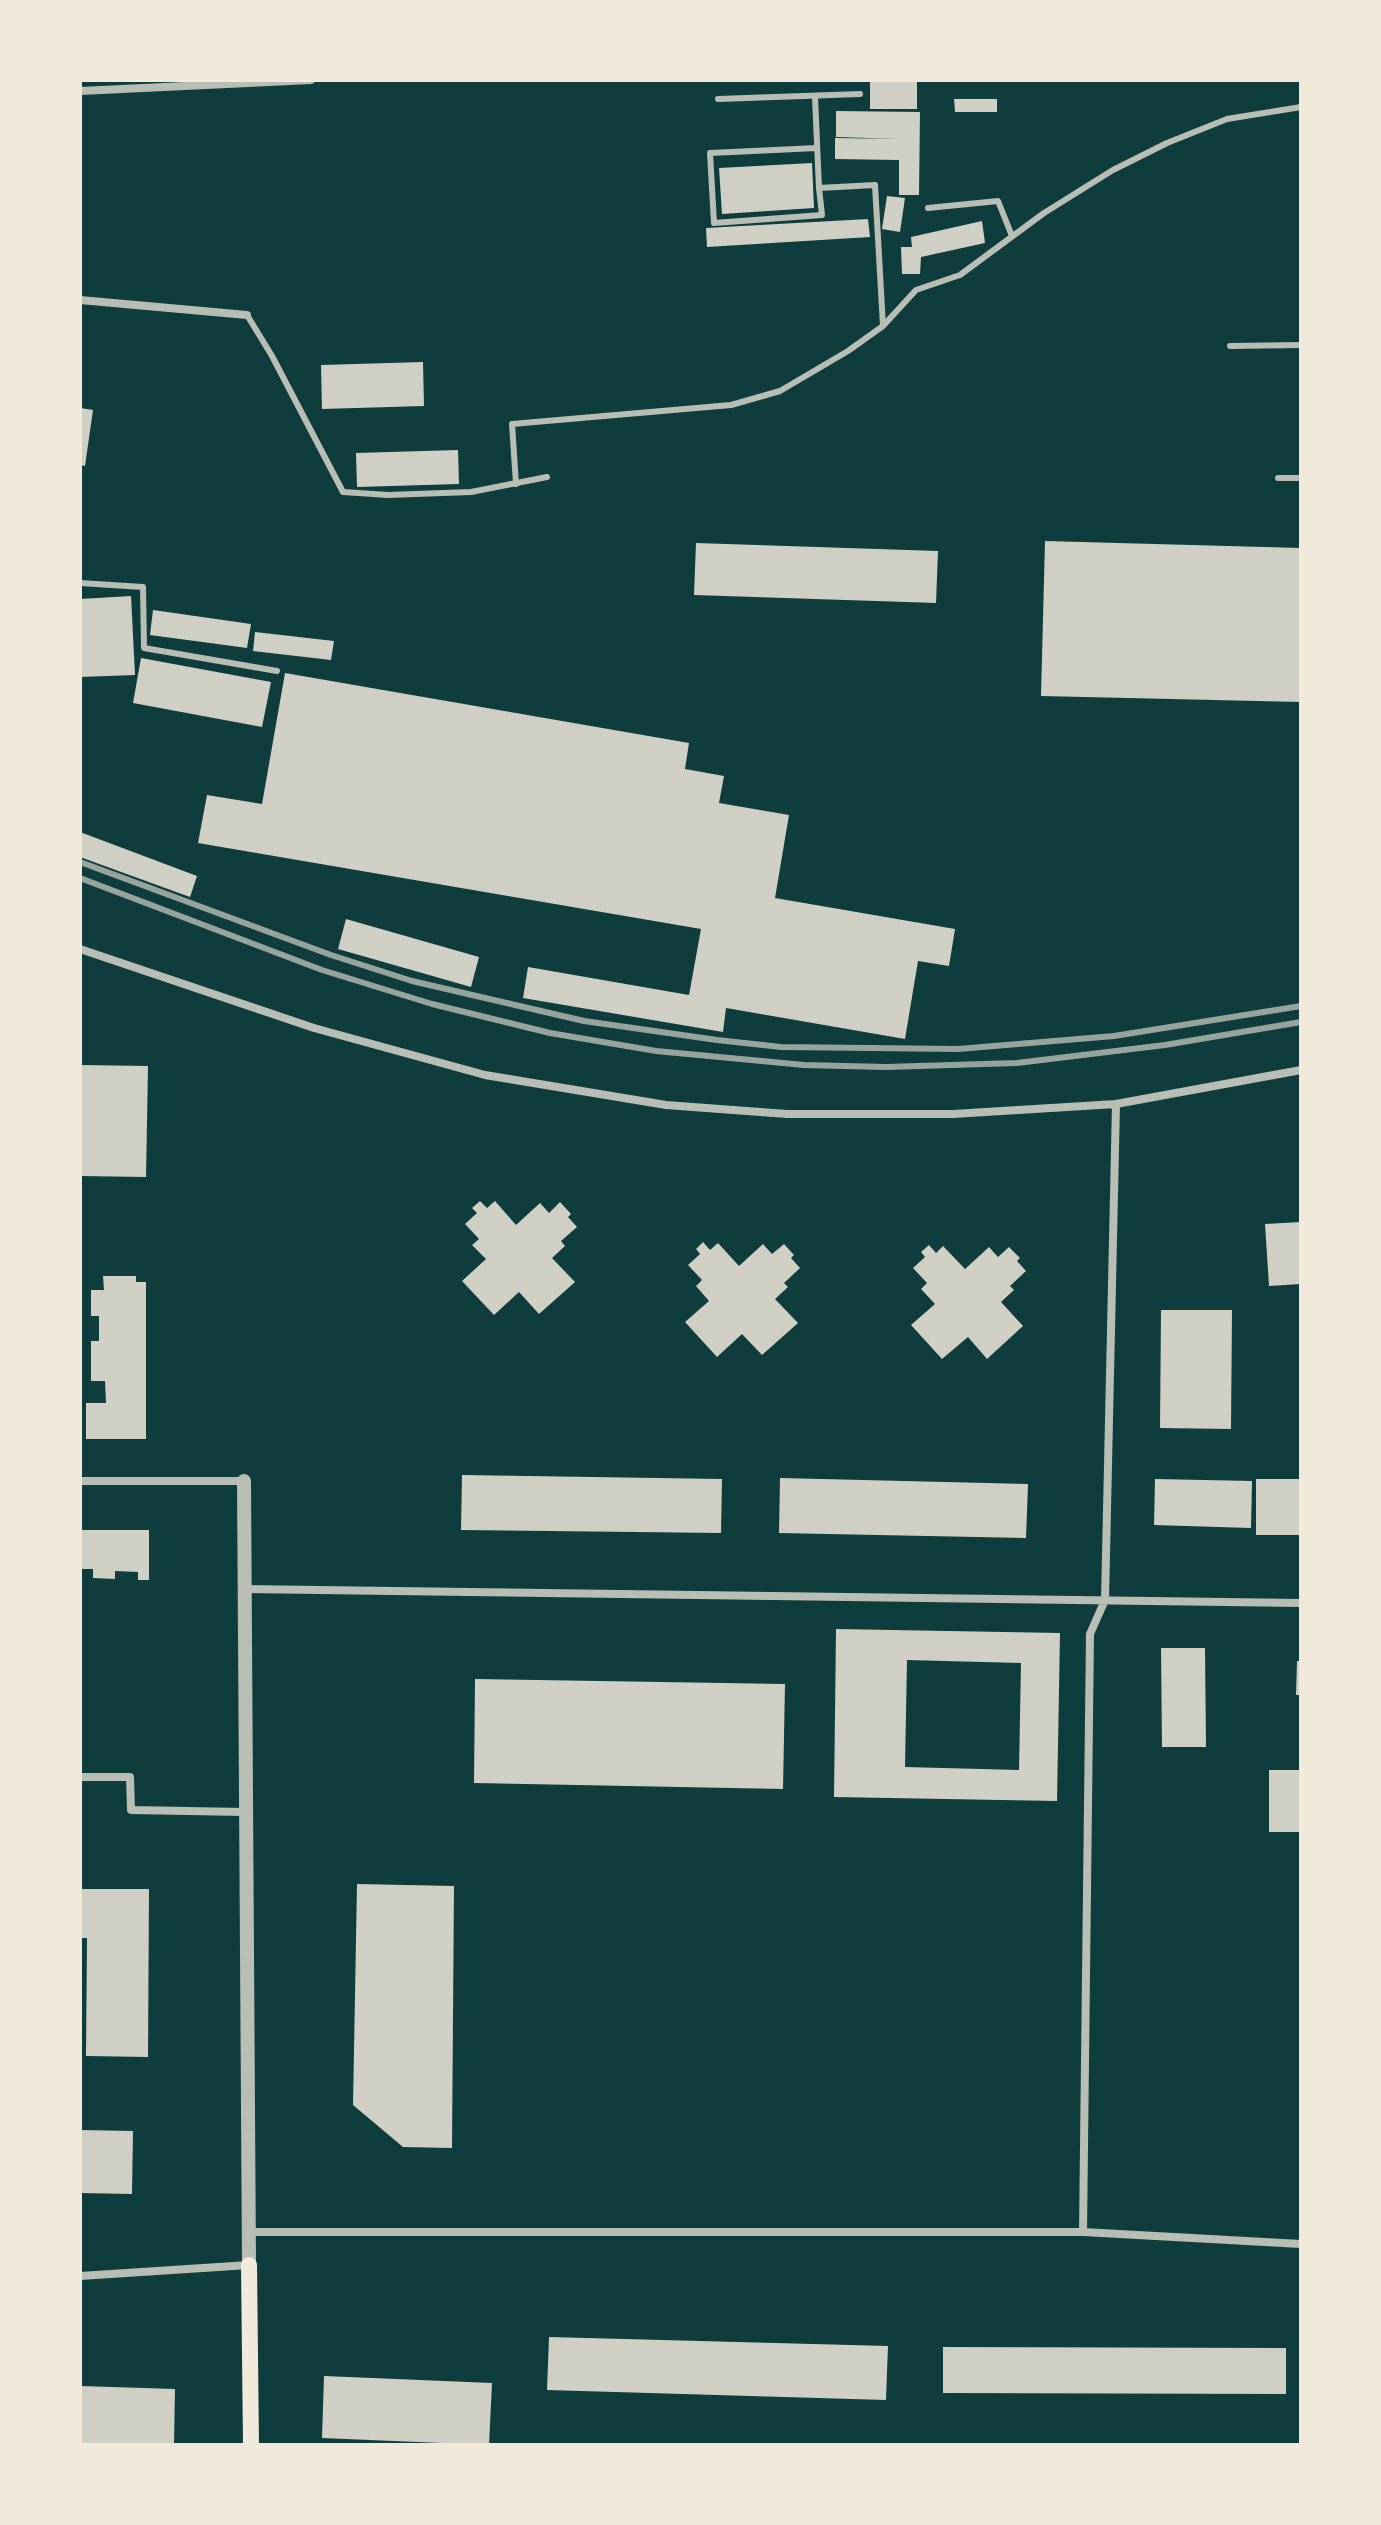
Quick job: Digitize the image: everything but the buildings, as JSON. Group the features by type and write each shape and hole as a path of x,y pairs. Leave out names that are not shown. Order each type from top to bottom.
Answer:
{"main road":[{"path":"249,2265 251,2445"}],"street":[{"path":"80,91 311,80"},
{"path":"80,300 247,315"},
{"path":"80,949 314,1028 485,1075 666,1105 787,1114 953,1114 1116,1104 1301,1070"},
{"path":"1083,2232 1090,1634 1105,1600 1116,1104"},
{"path":"80,1481 244,1481 249,2232 249,2265 80,2276"},
{"path":"243,1589 1301,1603"},
{"path":"80,1777 130,1777 131,1810 245,1812"},
{"path":"249,2232 1083,2232 1301,2244"}],"lane":[{"path":"718,99 860,94"},
{"path":"815,97 822,215 714,223 710,153 817,148"},
{"path":"516,484 512,424 731,405 780,391 848,351 883,326 916,290 960,275 1044,213 1113,170 1167,143 1227,119 1301,107"},
{"path":"819,188 875,185 883,326"},
{"path":"928,208 998,201 1012,236"},
{"path":"247,315 272,356 343,492 388,495 471,492 547,477"},
{"path":"1230,346 1301,345"},
{"path":"1278,478 1301,478"},
{"path":"80,583 143,587 144,648 277,671"}],"railway":[{"path":"80,862 331,955 412,981 584,1021 717,1040 781,1047 958,1049 1114,1036 1301,1006"},
{"path":"80,878 322,970 432,1004 550,1033 656,1051 804,1065 886,1067 1017,1063 1165,1045 1301,1022"}]}
